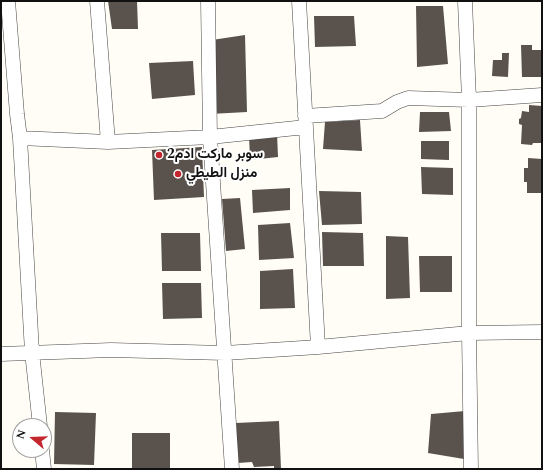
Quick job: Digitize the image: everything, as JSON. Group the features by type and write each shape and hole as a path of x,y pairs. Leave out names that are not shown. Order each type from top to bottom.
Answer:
{"street":[{"path":"8,1 20,138 32,352 39,418"},
{"path":"97,1 108,142"},
{"path":"208,1 210,136 232,469"},
{"path":"299,1 318,347"},
{"path":"465,1 469,100 469,333 471,469"},
{"path":"20,138 108,142 210,136 382,111 397,102 408,98 469,100 542,95"},
{"path":"1,354 110,350 225,353 318,347 469,333 542,332"},
{"path":"43,458 44,469"}],"building":[{"path":"108,1 137,1 138,29 112,29"},
{"path":"416,6 443,6 448,64 417,67"},
{"path":"314,16 354,16 356,46 315,47"},
{"path":"245,35 247,112 210,114 212,40"},
{"path":"521,45 532,45 532,50 542,50 542,77 522,77"},
{"path":"502,53 509,53 508,77 492,76 493,60 502,60"},
{"path":"193,61 195,95 152,99 149,63"},
{"path":"529,105 542,106 542,143 533,143 532,145 521,144 522,125 519,124 519,119 521,118 522,111 529,112"},
{"path":"420,112 449,112 451,131 419,132"},
{"path":"360,120 362,151 323,149 325,122"},
{"path":"277,133 278,157 250,160 249,135"},
{"path":"421,141 449,141 449,160 421,159"},
{"name":"منزل الطيطي","path":"202,147 204,197 154,200 152,150"},
{"path":"528,158 542,159 542,193 527,193 527,182 524,182 524,168 528,168"},
{"path":"421,167 453,168 453,195 422,194"},
{"path":"290,188 290,210 253,213 252,190"},
{"path":"319,191 361,192 362,224 322,225"},
{"path":"240,198 245,249 226,251 222,199"},
{"path":"290,223 294,258 259,260 258,225"},
{"path":"322,232 363,233 364,266 323,266"},
{"path":"161,233 200,233 201,271 162,271"},
{"path":"386,236 408,237 410,298 386,299"},
{"path":"419,256 452,256 452,292 420,292"},
{"path":"293,269 295,308 260,309 260,271"},
{"path":"162,283 201,283 202,318 163,319"},
{"path":"465,411 464,459 428,453 431,414"},
{"path":"55,412 96,413 94,465 54,464"},
{"path":"279,421 281,469 274,469 274,466 254,467 252,462 238,463 236,423"},
{"path":"132,433 170,433 170,469 132,469"}],"place":[{"name":"سوبر ماركت ادم2","path":"159,155"},
{"name":"منزل الطيطي","path":"178,174"}]}
